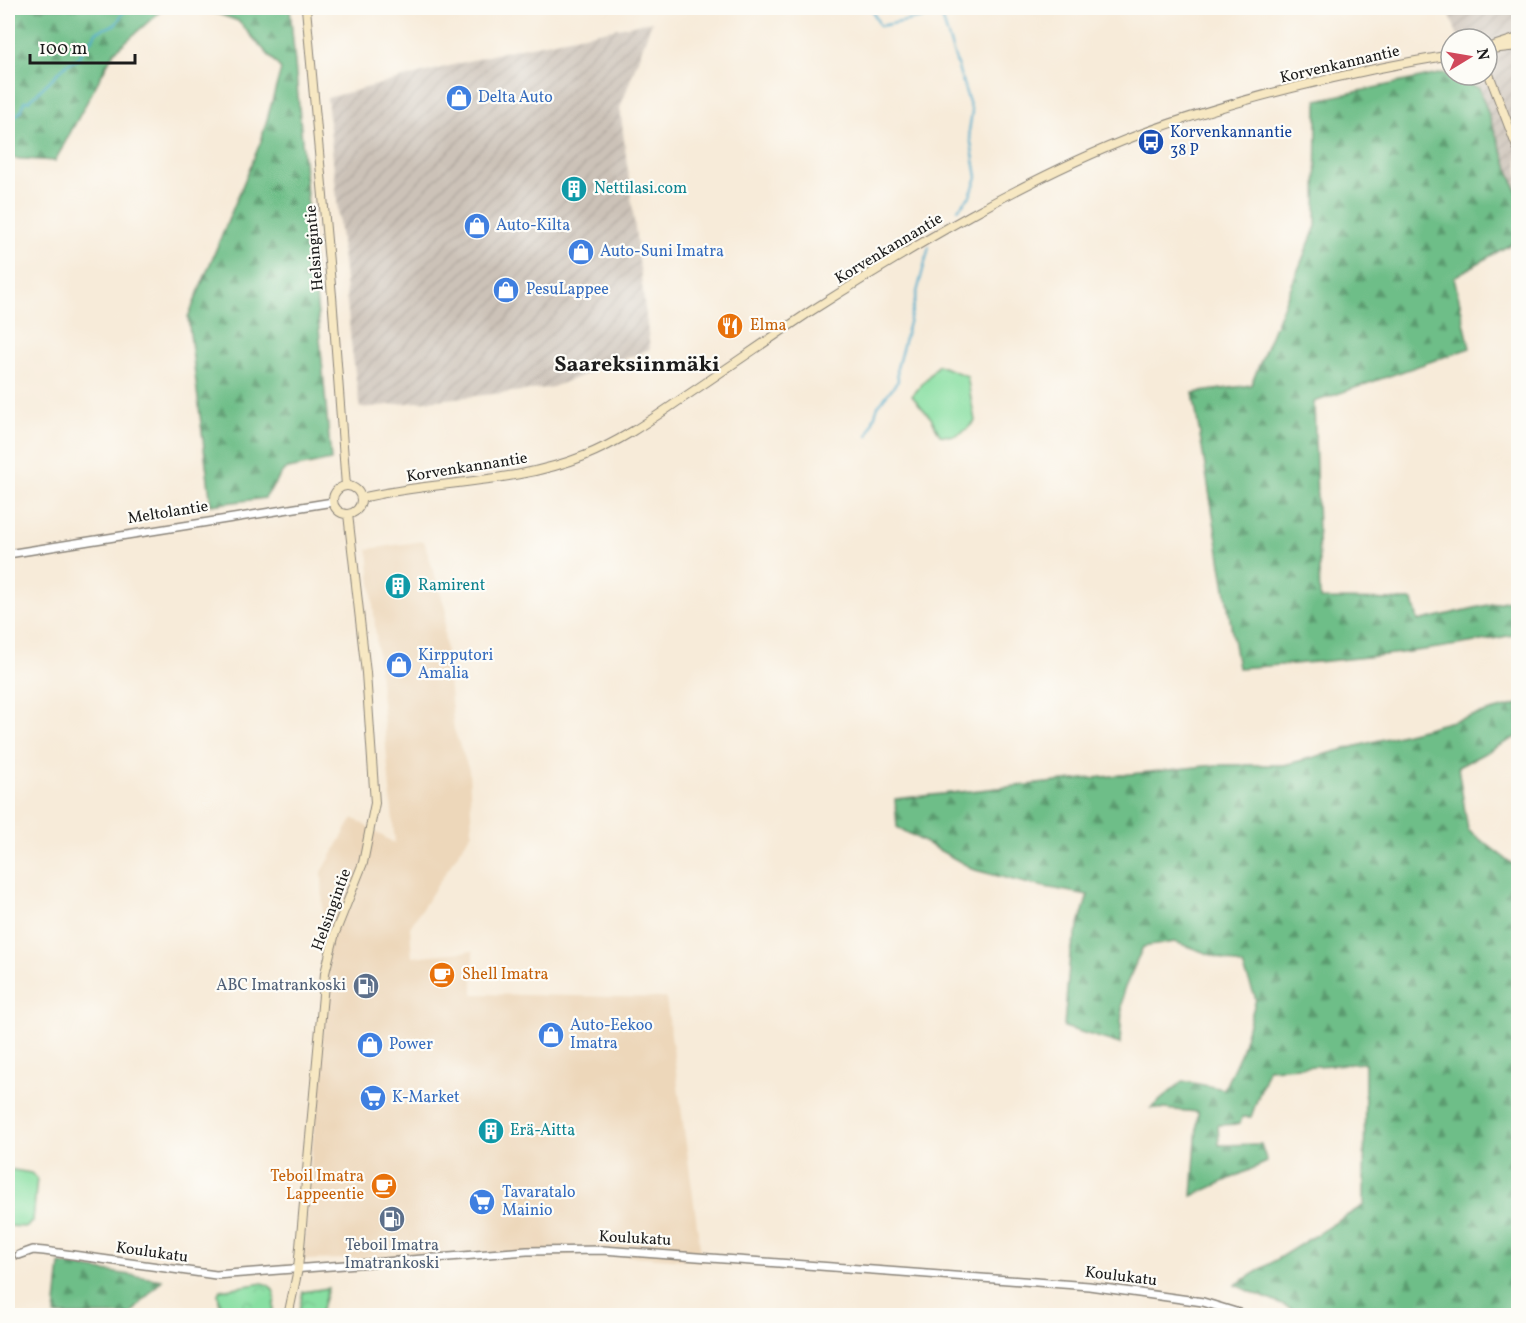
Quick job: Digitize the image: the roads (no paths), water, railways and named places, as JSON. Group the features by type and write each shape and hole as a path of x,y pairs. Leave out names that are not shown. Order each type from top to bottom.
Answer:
{"main road":[{"name":"Helsingintie","path":"306,8 332,285 346,486"},
{"path":"1499,45 1518,38"},
{"path":"1499,48 1518,46"},
{"name":"Korvenkannantie","path":"361,498 529,472 585,456 645,424 811,312 905,254 1061,169 1138,135 1260,97 1439,57"},
{"path":"1494,87 1518,150"},
{"path":"346,486 355,489 361,498 358,509 348,514 338,511 333,502 336,491 346,486"},
{"name":"Helsingintie","path":"288,1316 298,1269 325,974 335,933 366,852 375,803 366,673 348,514"}],"street":[{"name":"Meltolantie","path":"8,554 333,502"},
{"name":"Koulukatu","path":"19,1255 33,1250 44,1251 208,1275 527,1251 603,1250 1099,1287 1203,1302 1249,1316"}],"waterway":[{"path":"8,123 22,110 24,101 29,101 67,64 77,60 96,32 116,24 126,8"},
{"path":"871,8 880,26 973,8"},
{"path":"941,14 972,112 969,131 977,177 970,196 958,209"},
{"path":"868,436 878,406 898,381 897,368 929,247"}],"place":[{"name":"Delta Auto","path":"459,98"},
{"name":"Korvenkannantie 38 P","path":"1151,142"},
{"name":"Nettilasi.com","path":"574,189"},
{"name":"Auto-Kilta","path":"477,226"},
{"name":"Auto-Suni Imatra","path":"581,252"},
{"name":"PesuLappee","path":"506,290"},
{"name":"Elma","path":"730,326"},
{"name":"Ramirent","path":"398,586"},
{"name":"Kirpputori Amalia","path":"399,665"},
{"name":"Shell Imatra","path":"442,975"},
{"name":"ABC Imatrankoski","path":"366,986"},
{"name":"Auto-Eekoo Imatra","path":"551,1035"},
{"name":"Power","path":"370,1045"},
{"name":"K-Market","path":"373,1098"},
{"name":"Erä-Aitta","path":"491,1131"},
{"name":"Teboil Imatra Lappeentie","path":"384,1186"},
{"name":"Tavaratalo Mainio","path":"482,1202"},
{"name":"Teboil Imatra Imatrankoski","path":"392,1219"}],"district":[{"name":"Saareksiinmäki","path":"637,365"}]}
